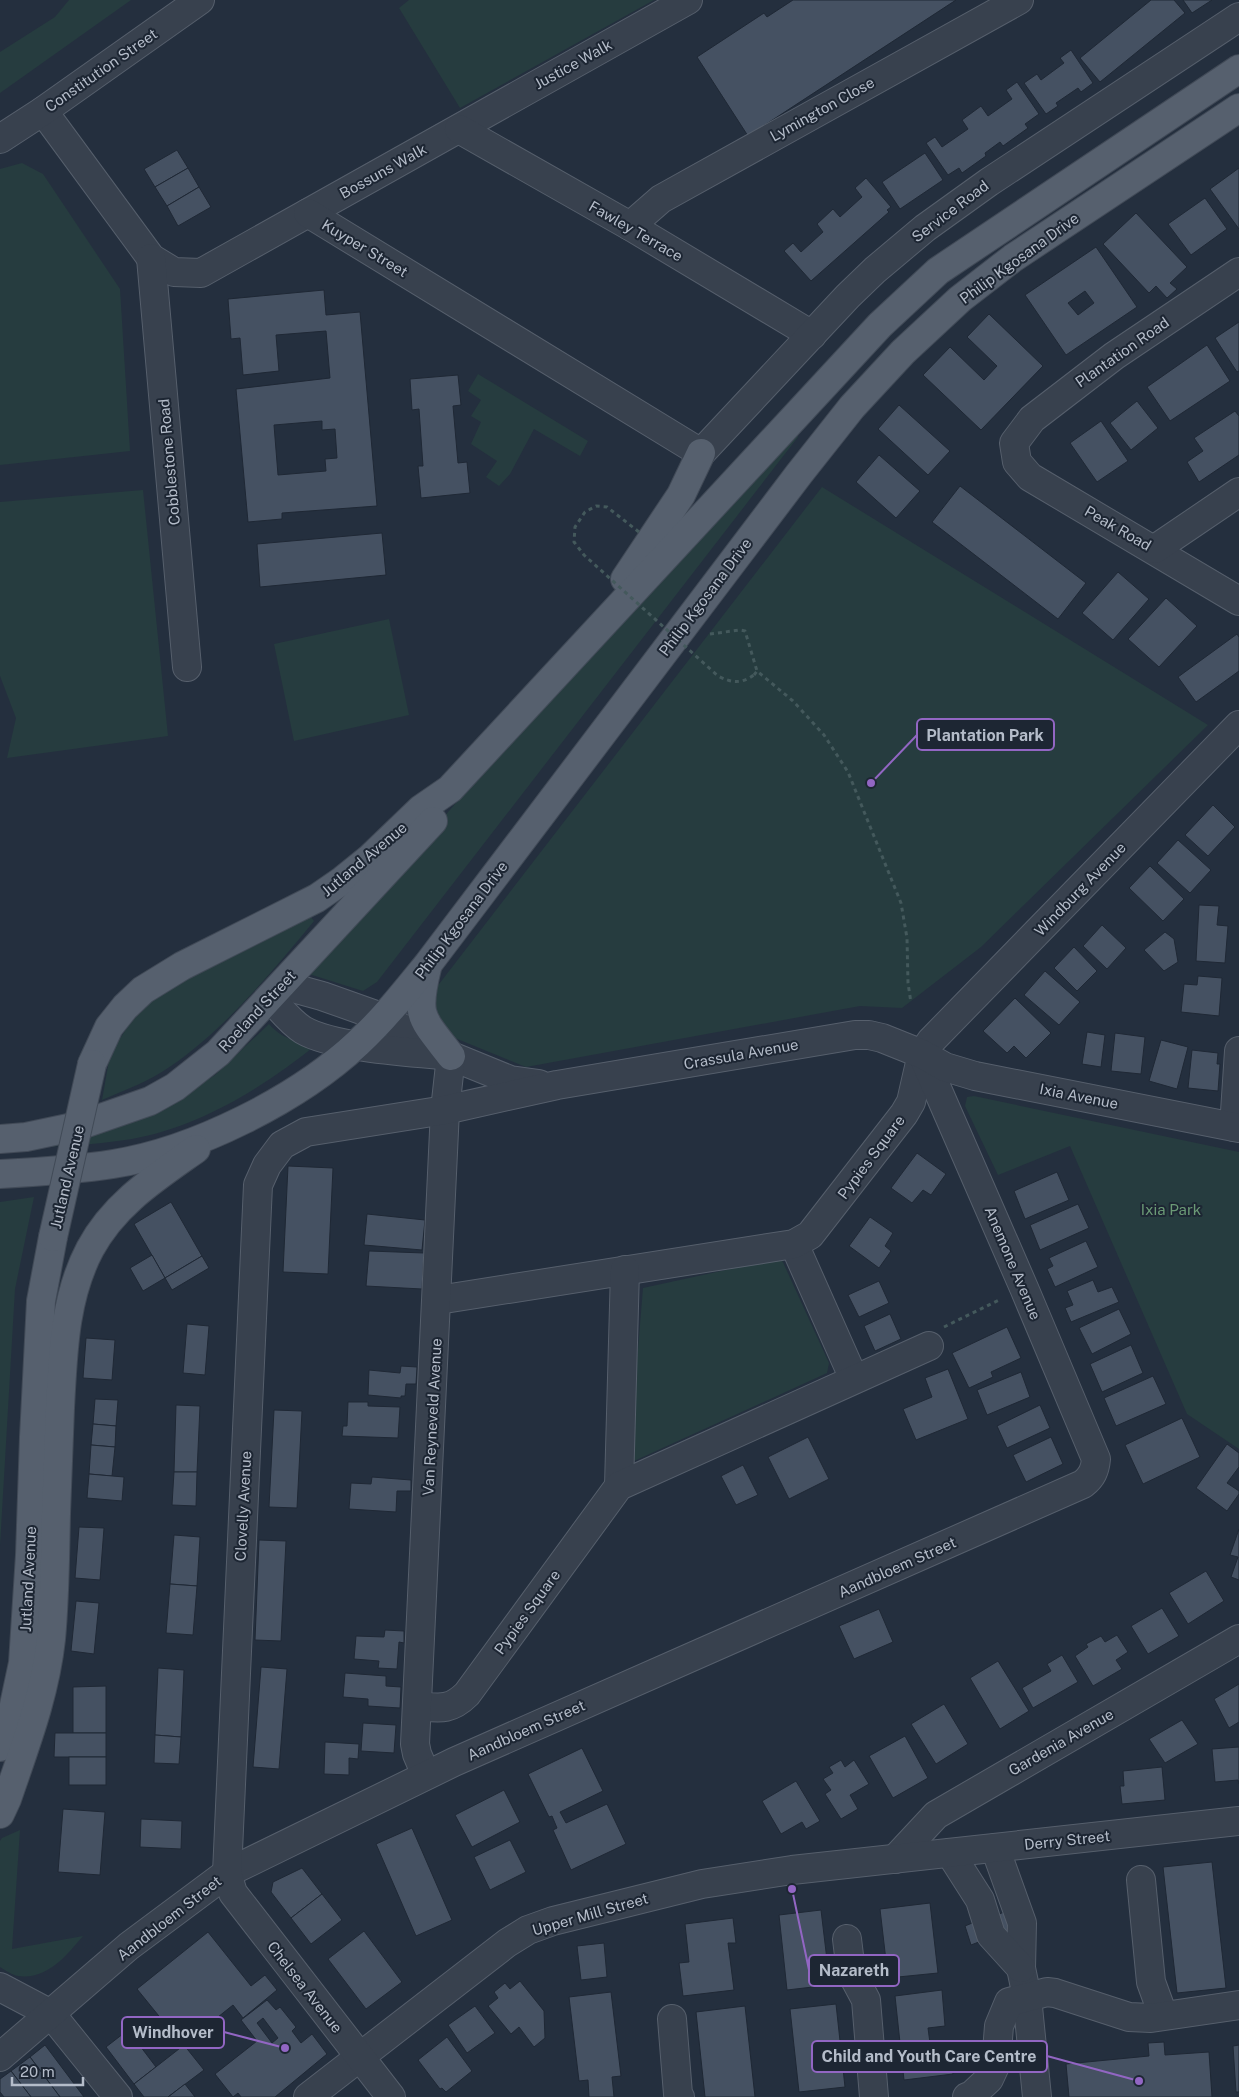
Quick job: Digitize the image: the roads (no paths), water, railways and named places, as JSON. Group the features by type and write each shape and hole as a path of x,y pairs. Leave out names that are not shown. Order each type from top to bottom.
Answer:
{"main road":[{"path":"450,788 880,325 938,271 1239,70"},
{"name":"Philip Kgosana Drive","path":"219,1132 274,1103 323,1071 357,1044 384,1018 428,964 799,474 852,407 903,352 960,299 1013,258 1239,108"},
{"path":"586,642 681,495 701,453"},
{"name":"Roeland Street","path":"0,1139 26,1137 78,1126 150,1101 175,1087 218,1053 276,991 434,819 450,788"},
{"name":"Jutland Avenue","path":"0,1747 12,1710 23,1663 30,1556 34,1428 41,1301 53,1237 92,1064 109,1027 125,1007 143,990 182,966 317,898 343,880 421,809 450,788"},
{"path":"428,964 421,994 420,1012 426,1025 451,1056"},
{"path":"0,1174 67,1170 114,1164 161,1152 219,1132"},
{"name":"Jutland Avenue","path":"2,1803 44,1686 51,1639 63,1358 72,1293 90,1249 114,1214 139,1190 219,1132"}],"street":[{"name":"Constitution Street","path":"0,139 44,111 200,0"},
{"name":"Justice Walk","path":"459,129 688,0"},
{"name":"Lymington Close","path":"630,226 661,198 1019,0"},
{"name":"Service Road","path":"701,453 874,270 925,228 989,182 1239,17"},
{"name":"Kuyper Street","path":"44,111 151,258 174,272 201,273 308,213 701,453"},
{"name":"Bossuns Walk","path":"308,213 459,129"},
{"name":"Fawley Terrace","path":"459,129 630,226 812,335"},
{"name":"Cobblestone Road","path":"151,258 187,667"},
{"name":"Plantation Road","path":"1014,444 1032,419 1114,356 1239,272"},
{"name":"Peak Road","path":"1014,444 1017,462 1030,477 1239,600"},
{"path":"1155,549 1239,492"},
{"name":"Windburg Avenue","path":"922,1054 938,1034 1238,729"},
{"name":"Crassula Avenue","path":"276,991 329,998 384,1018 451,1056 510,1080 557,1085"},
{"name":"Crassula Avenue","path":"276,991 303,1030 331,1040 451,1056"},
{"name":"Crassula Avenue","path":"282,1145 306,1132 445,1110 557,1085 855,1035 869,1035 882,1038 922,1054"},
{"path":"1236,1127 1239,1051"},
{"name":"Ixia Avenue","path":"922,1054 944,1067 975,1076 1236,1127"},
{"name":"Pypies Square","path":"438,1300 794,1244 810,1235 816,1229 904,1114 911,1102 922,1054"},
{"name":"Anemone Avenue","path":"922,1054 1096,1459 1093,1474"},
{"name":"Van Reyneveld Avenue","path":"426,1775 416,1749 438,1300 445,1110 451,1056"},
{"name":"Clovelly Avenue","path":"226,1873 258,1185 267,1165 282,1145"},
{"path":"794,1244 854,1379"},
{"path":"619,1486 626,1270"},
{"name":"Pypies Square","path":"418,1706 449,1707 458,1703 467,1694 619,1486 929,1346"},
{"name":"Aandbloem Street","path":"0,2057 129,1946 226,1873 426,1775 1083,1484 1093,1474"},
{"name":"Gardenia Avenue","path":"895,1859 936,1815 1239,1639"},
{"name":"Derry Street","path":"895,1859 1239,1821"},
{"path":"995,1848 1022,1923 1021,1968 1027,1997 1037,2097"},
{"path":"950,1853 980,1900 991,1935 1021,1968"},
{"name":"Upper Mill Street","path":"308,2097 507,1943 528,1930 553,1921 702,1884 792,1870 895,1859"},
{"name":"Chelsea Avenue","path":"226,1873 233,1893 391,2097"},
{"path":"1141,1880 1151,1982 1163,2015"},
{"path":"846,1939 851,1972 866,2000 874,2097"},
{"path":"0,1987 51,2014 118,2097"},
{"path":"967,2097 972,2095 990,2079 996,2064 999,2026 1010,2002 1047,1992 1128,2017 1151,2018 1239,2005"},
{"path":"672,2019 678,2094 680,2097"}],"place":[{"name":"Plantation Park","path":"871,783"},
{"name":"Nazareth","path":"792,1889"},
{"name":"Windhover","path":"285,2048"},
{"name":"Child and Youth Care Centre","path":"1139,2081"}],"park label":[{"name":"Ixia Park","path":"1171,1209"}]}
